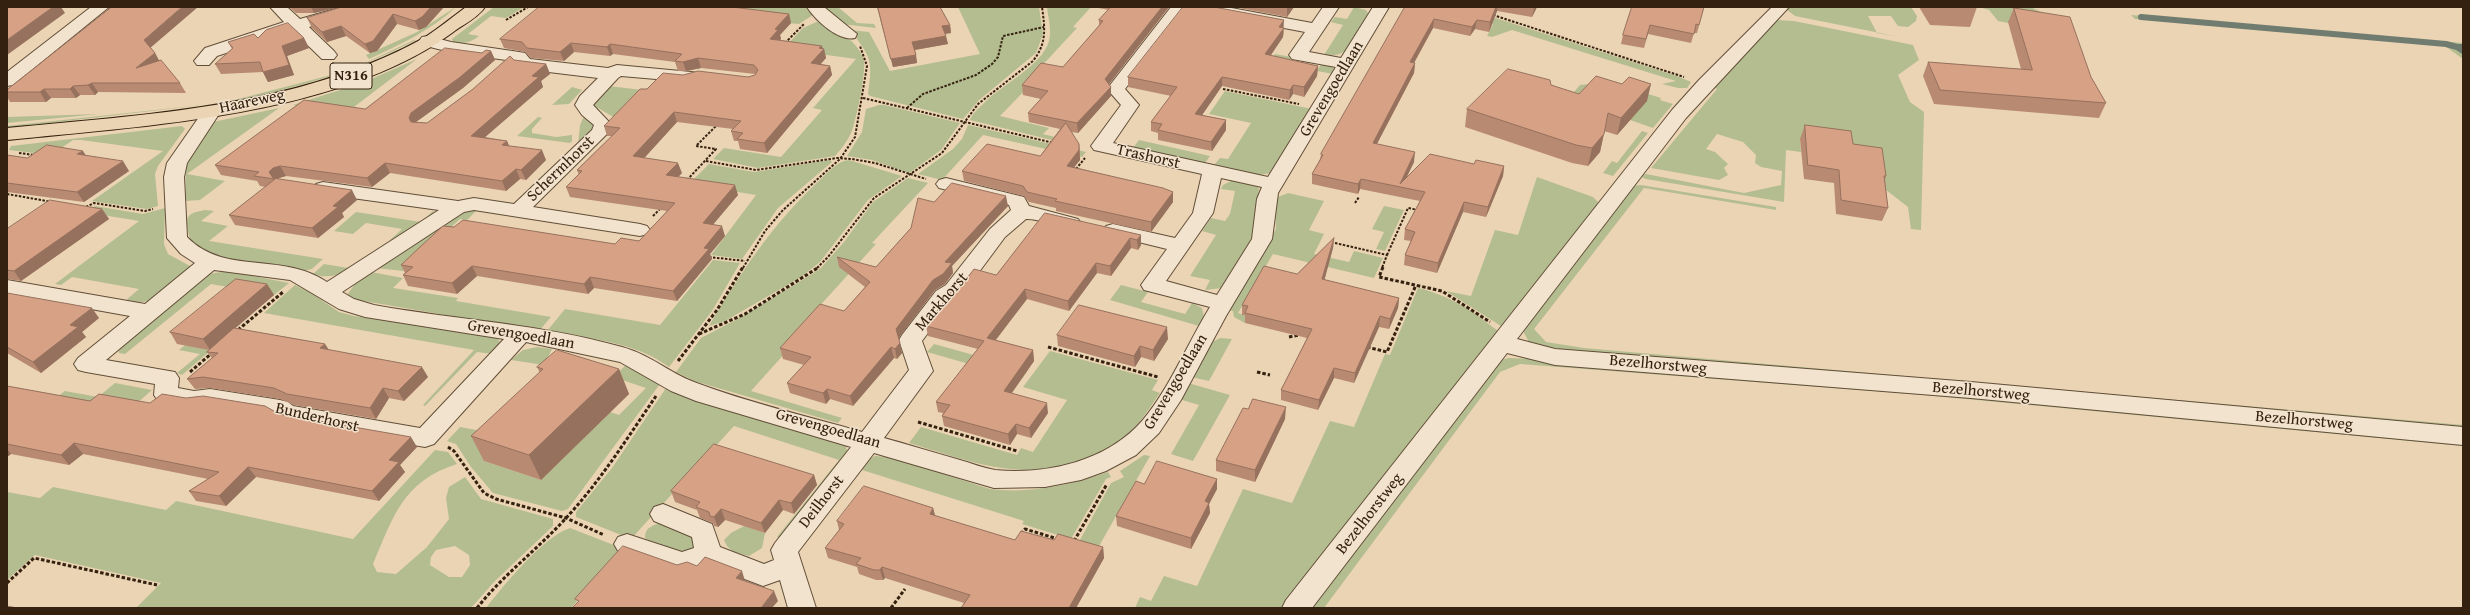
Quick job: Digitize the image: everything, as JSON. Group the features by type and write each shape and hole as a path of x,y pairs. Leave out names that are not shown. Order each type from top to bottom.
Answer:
{"main road":[{"name":"Haareweg","path":"7,134 212,111 332,82 391,60 428,41 477,7"}],"street":[{"path":"7,81 101,7"},
{"path":"278,7 328,55"},
{"path":"203,61 211,52 358,7"},
{"name":"Trashorst","path":"1180,7 1116,89 1130,105 1101,146 1274,184"},
{"path":"1200,7 1317,28"},
{"path":"1331,7 1298,55 1347,64"},
{"name":"Grevengoedlaan","path":"212,111 177,163 174,177 177,238 194,256 209,263 288,272 303,277 328,291 344,303 369,310 521,334 620,354 647,364 680,385 704,394 868,440 994,479 1023,480 1076,472 1106,461 1126,450 1141,438 1155,422 1222,303 1262,238 1266,228 1266,202 1274,184 1380,7"},
{"name":"Bezelhorstweg","path":"1296,608 1654,146 1705,84 1781,7"},
{"path":"818,10 849,34"},
{"path":"428,41 519,57 524,64 612,74 617,70 686,78 708,75"},
{"path":"497,69 512,56"},
{"name":"Schermhorst","path":"518,211 600,132 603,125 601,119 586,110 584,105 612,74"},
{"path":"1214,171 1203,214 1152,285 1222,303"},
{"path":"946,184 1017,202 1022,213 1091,227 1117,230 1180,246"},
{"name":"Schermhorst","path":"302,185 458,207 474,204 640,230"},
{"name":"Schermhorst","path":"328,291 458,207"},
{"name":"Markhorst","path":"868,440 921,371 910,340 944,296 954,290 976,263 977,259 1012,217 1022,213"},
{"name":"Bunderhorst","path":"209,263 86,364 163,384 166,395 194,399 210,397 280,408 286,414 345,423 352,427 425,438"},
{"path":"7,287 149,312"},
{"path":"425,438 521,334"},
{"name":"Bezelhorstweg","path":"1504,338 1522,350 1555,356 1971,390 2463,436"},
{"name":"Deilhorst","path":"802,608 784,550 868,440"},
{"path":"663,514 703,531 708,554"},
{"path":"627,544 682,563 708,554 763,575 789,566"}],"path":[{"path":"506,20 528,7"},
{"path":"731,9 746,7"},
{"path":"698,334 709,332 750,310 821,264 830,256 874,198 942,153 956,139 965,122 979,103 1033,61 1044,43 1042,7"},
{"path":"784,44 818,10"},
{"path":"1487,14 1705,84"},
{"path":"907,108 923,94 976,74 992,64 998,57 1003,36 1044,27"},
{"path":"477,608 513,568 566,518 617,454 668,377 717,310 746,261 783,210 840,159 856,137 864,98 867,66 863,50 849,34"},
{"path":"1223,89 1320,108"},
{"path":"864,98 1061,144"},
{"path":"684,184 716,149 696,146 717,124"},
{"path":"1072,174 1091,151 1101,146"},
{"path":"14,152 36,156"},
{"path":"706,161 756,170 840,159 875,163 910,175 946,184"},
{"path":"7,194 54,202"},
{"path":"1355,203 1359,196"},
{"path":"81,207 88,208 94,203 146,211 175,203"},
{"path":"640,230 662,207"},
{"path":"1422,211 1408,208 1379,277 1416,285 1451,296 1504,338"},
{"path":"1334,243 1387,255"},
{"path":"706,257 746,261"},
{"path":"237,331 303,277"},
{"path":"1366,346 1387,352 1416,285"},
{"path":"1289,337 1301,334"},
{"path":"1048,347 1177,383"},
{"path":"163,384 214,351"},
{"path":"1257,372 1270,375"},
{"path":"918,422 1017,451"},
{"path":"425,438 433,443 448,447 454,451 484,493 496,499 566,518 627,544"},
{"path":"1072,544 1109,482 1118,478 1106,461"},
{"path":"1020,536 1024,529 1066,542"},
{"path":"7,583 34,558 157,585"},
{"path":"891,608 905,589"}],"green space":[{"path":"456,7 426,30 369,59 366,55 417,32"},
{"path":"494,7 524,7 506,18 491,16 468,34 479,36 470,42 453,42 452,39"},
{"path":"614,7 713,13 755,7 811,7 813,15 799,24"},
{"path":"820,7 838,7 857,23 874,24 876,28 842,24"},
{"path":"958,7 1039,7 1043,34 1036,53 979,100 963,119 870,96 868,94 870,73 869,59 850,30 869,32 890,71 980,54"},
{"path":"1047,7 1091,7 1073,27 1077,28 1037,71 1034,81 1000,116 1049,128 1043,134 1071,141 1068,144 970,120 983,104 1030,67 1045,50 1049,41 1050,32"},
{"path":"1354,7 1366,10 1369,15 1357,37 1347,50 1341,54 1324,55 1343,25 1331,22 1335,17 1347,19"},
{"path":"1788,7 1911,7 1917,16 1916,21 1908,27 1898,26 1891,16 1868,16 1877,32 1795,16 1787,10"},
{"path":"1979,7 2030,7 2055,18 2060,33 1998,21 1989,10"},
{"path":"1483,14 1677,76 1691,82 1687,88 1678,88 1662,84 1676,81 1512,30 1492,37 1487,36 1493,24 1483,20"},
{"path":"2131,15 2463,43 2463,59 2445,46 2135,19"},
{"path":"821,20 832,25 852,42 861,53 864,61 862,86 855,119 851,133 842,148 835,156 758,168 713,159 724,148 781,157 822,110 813,108 856,59 783,49 803,28"},
{"path":"1777,20 1794,21 1913,45 1919,60 1898,75 1910,102 1924,112 1921,230 1911,229 1908,207 1886,190 1883,162 1800,139 1801,152 1786,150 1784,202 1646,179 1639,176 1646,174 1744,193 1781,185 1782,171 1761,167 1755,163 1756,155 1743,142 1717,134 1706,149 1715,152 1728,164 1724,168 1728,175 1719,180 1651,168 1717,89 1711,86"},
{"path":"1877,32 1900,37 1877,33"},
{"path":"416,40 370,62 322,79 223,103 335,74 363,64"},
{"path":"1275,54 1292,57 1288,63 1318,69 1322,63 1332,66 1335,71 1333,74 1270,62"},
{"path":"417,59 346,113 293,105 362,83"},
{"path":"1609,82 1661,98 1660,100 1673,104 1653,128 1630,120 1622,129 1582,95 1574,92 1580,85"},
{"path":"608,86 651,91 620,121 593,105"},
{"path":"572,87 582,90 569,104 552,105"},
{"path":"1225,91 1312,109 1271,173 1259,175 1214,165 1220,158 1228,159 1251,123 1209,114"},
{"path":"211,104 7,128 7,126"},
{"path":"879,105 960,123 941,150 909,173 872,160 847,156 862,132 866,109"},
{"path":"279,108 187,174 225,181 200,200 185,201 186,163 213,122"},
{"path":"99,114 7,123 7,117"},
{"path":"585,114 594,123 594,127 578,144 580,125"},
{"path":"538,117 542,118 532,129 532,133 556,137 572,135 572,141 570,143 517,136"},
{"path":"968,125 1086,152 1082,157 983,135 942,180 918,174 953,149 962,139"},
{"path":"182,126 185,129 158,166 155,174 158,206 147,209 92,201 163,151 81,140 73,140 51,155 9,150 11,146"},
{"path":"1642,131 1648,133 1613,176 1603,173 1612,161 1617,163"},
{"path":"1139,140 1210,156 1205,163 1133,148"},
{"path":"830,160 832,162 778,208 742,259 711,255 756,195 689,184 709,164 754,172"},
{"path":"849,160 902,176 868,200 820,262 801,277 725,321 709,326 746,267 772,231 833,167 841,162"},
{"path":"1537,177 1593,197 1599,203 1501,326 1446,291 1471,296 1495,230 1518,235"},
{"path":"908,178 928,183 872,243 876,244 815,311 821,313 751,391 842,418 838,423 694,381 676,372 701,338 745,315 820,269 844,242 873,202"},
{"path":"1233,180 1252,183 1259,188 1254,234 1222,288 1205,290 1210,280 1190,276 1216,235 1202,231 1211,218 1225,221 1230,214 1235,191 1221,189 1223,185"},
{"path":"1641,185 1776,207 1776,210 1644,188 1534,329 1546,342 1584,348 2463,425 2463,431 1561,352 1530,344 1522,329 1632,186"},
{"path":"1288,193 1324,201 1309,230 1324,234 1314,254 1349,262 1354,251 1383,258 1374,278 1273,254 1238,313 1248,316 1245,323 1234,317 1233,311 1228,310 1276,229 1275,202 1278,197"},
{"path":"95,206 143,214 165,208 164,244 168,254 190,266 190,270 168,290 146,302 125,301 139,289 72,277 61,285 55,284 139,221 85,212"},
{"path":"1384,206 1404,210 1385,251 1376,249 1384,232 1372,229"},
{"path":"205,210 214,211 201,221 228,226 209,241 323,259 312,269 303,271 220,257 198,249 193,244 188,233 187,219 191,214"},
{"path":"468,210 476,211 467,220 460,219 403,271 376,268 457,213"},
{"path":"433,211 437,213 395,240 390,240 402,229 366,223 353,234 334,231 356,212 421,222"},
{"path":"713,260 740,263 712,311 669,367 655,358 626,346 547,331 565,309 660,325"},
{"path":"324,264 354,269 334,276 313,274"},
{"path":"228,271 289,283 274,295 211,284 125,354 119,353 118,349 208,274"},
{"path":"371,272 403,278 393,288 458,298 456,301 551,317 539,331 352,299 347,295 355,284"},
{"path":"295,285 311,293 339,312 354,316 495,338 499,340 500,346 493,354 477,352 425,406 423,405 474,350 264,313"},
{"path":"1121,285 1148,292 1141,302 1185,314 1192,303 1202,308 1204,317 1199,326 1110,300"},
{"path":"1418,288 1441,295 1451,300 1479,317 1498,331 1283,608 1135,608 1140,597 1151,601 1164,576 1197,586 1243,489 1292,503 1330,421 1354,427 1385,354 1390,355"},
{"path":"1220,338 1232,339 1209,381 1191,377 1210,343"},
{"path":"934,344 1028,370 1022,379 927,352"},
{"path":"185,345 211,350 182,375 177,373 200,354 179,350"},
{"path":"537,347 552,349 544,365 511,360 523,350"},
{"path":"1050,351 1158,380 1152,390 1160,393 1129,434 1117,443 1105,451 1085,460 1056,468 1034,470 992,466 972,462 909,443 921,427 1017,455 1021,448 1033,452 1067,400 1023,387"},
{"path":"1508,358 1540,359 2463,441 2463,446 1924,395 1520,364 1500,372 1324,608 1312,608 1486,376 1498,361"},
{"path":"625,366 660,384 568,509 562,511 493,493 471,467 456,444 447,441 460,427 503,435 484,461 541,480 610,412 619,415 646,388 613,377"},
{"path":"115,383 152,390 136,404 98,406 56,398 65,391 98,397"},
{"path":"1188,383 1230,395 1193,461 1171,454 1199,405 1179,399"},
{"path":"666,388 846,446 848,455 780,538 777,537 839,460 734,426 631,539 576,517 576,512 612,468"},
{"path":"435,450 448,452 457,464 439,471 424,480 402,503 394,516 373,564 377,572 396,574 427,547 449,519 446,498 449,487 465,477 481,499 553,519 553,526 494,582 471,608 136,608 161,583 35,555 7,580 7,492 40,498 53,487 166,510 176,501 353,539","holes":["455,546 469,555 470,565 462,577 449,577 430,565 431,557 436,550"]},
{"path":"1144,455 1150,456 1094,555 1075,549 1111,483 1124,477 1120,471"},
{"path":"875,456 890,457 990,489 1020,490 1050,487 1079,481 1108,472 1111,477 1106,479 1071,539 1022,524 1024,521 859,469 867,460"},
{"path":"657,524 669,524 694,538 696,548 676,551 656,545 645,538 648,529"},
{"path":"744,526 765,533 762,548 749,556 731,550 728,548 724,540 731,533"},
{"path":"570,528 624,549 571,608 486,608 513,575 536,551 548,541"}],"building":[{"path":"7,7 53,7 7,40"},
{"path":"112,7 182,7 144,40 155,53 136,68 161,60 180,83 92,83 88,85 73,86 70,89 44,89 40,92 7,92 7,90"},
{"path":"342,7 431,7 422,17 415,21 393,14 373,41 365,44 341,26 322,32 307,18"},
{"path":"539,7 732,7 789,14 775,29 778,30 770,39 822,46 819,48 824,49 811,63 830,66 764,143 737,139 743,133 731,131 741,121 674,112 633,156 678,163 666,175 735,185 703,223 722,226 704,248 709,249 673,291 590,277 584,284 472,266 452,283 403,275 413,267 401,265 420,247 443,226 454,227 463,220 615,244 621,238 639,241 675,203 566,187 582,171 577,170 620,128 604,126 640,89 647,89 663,73 683,75 698,71 748,77 755,75 758,70 754,65 698,58 683,62 675,61 682,54 610,44 607,47 571,43 560,52 527,48 522,42 500,39"},
{"path":"878,7 940,7 950,25 942,26 946,36 912,42 916,55 891,59"},
{"path":"1111,7 1162,7 1105,79 1111,87 1077,123 1028,113 1048,91 1022,85 1041,63 1063,67 1103,21 1099,20"},
{"path":"1183,7 1214,7 1284,20 1279,27 1284,28 1265,54 1318,66 1304,87 1293,85 1290,90 1222,77 1195,114 1226,120 1211,142 1158,130 1162,124 1151,122 1177,87 1128,77"},
{"path":"1405,7 1496,7 1490,22 1477,20 1472,27 1434,19 1410,62 1415,63 1373,143 1415,152 1400,184 1430,154 1474,164 1476,160 1504,166 1488,207 1464,202 1438,263 1405,255 1415,232 1405,229 1425,192 1361,179 1358,184 1312,174 1323,155 1321,154"},
{"path":"1632,7 1704,7 1699,25 1696,24 1694,34 1650,25 1646,39 1623,35"},
{"path":"2014,8 2070,17 2091,77 2106,103 1940,90 1928,62 2032,70"},
{"path":"288,23 304,38 282,46 289,65 263,72 260,62 215,64 233,48 228,42 254,34 258,38 266,30"},
{"path":"445,48 482,53 486,50 491,51 459,78 411,113 409,118 411,122 427,123 473,89 510,56 514,60 546,64 532,76 539,77 471,136 507,141 502,145 542,150 521,170 516,169 502,181 385,163 367,178 280,166 273,168 269,172 273,178 352,190 333,206 338,207 312,228 229,215 275,179 254,176 259,172 215,165 304,100 365,109"},
{"path":"1508,69 1550,80 1551,85 1579,94 1596,76 1622,84 1629,77 1651,84 1621,118 1608,113 1604,134 1592,148 1576,145 1467,109"},
{"path":"1066,123 1079,144 1079,150 1067,166 1163,188 1173,192 1151,222 1055,201 1057,199 1027,192 1023,186 962,171 987,144 1040,156"},
{"path":"1805,125 1851,131 1853,144 1882,148 1888,208 1841,200 1839,170 1808,165"},
{"path":"47,145 83,151 77,154 123,161 77,192 7,183 7,155 27,158"},
{"path":"952,183 1006,196 945,262 952,263 943,274 933,280 896,329 900,343 895,349 891,347 850,396 827,389 823,393 787,383 811,357 780,348 820,304 844,311 870,282 837,257 876,267 911,228 918,198 934,202"},
{"path":"50,200 102,209 14,271 7,270 7,229"},
{"path":"1045,213 1141,235 1137,240 1130,238 1110,266 1096,263 1068,301 1025,289 987,338 1033,350 1004,391 1047,403 1029,428 1016,424 1008,434 942,416 950,405 936,402 984,341 926,326 951,292 961,286 974,269 996,275"},
{"path":"1334,238 1322,279 1399,298 1390,319 1380,316 1355,373 1334,368 1319,400 1281,390 1312,329 1245,313 1248,306 1242,305 1264,266 1297,274"},
{"path":"236,279 267,284 203,339 170,332"},
{"path":"7,293 92,308 70,325 78,327 33,362 7,347"},
{"path":"1079,305 1167,327 1153,350 1140,346 1134,356 1057,335"},
{"path":"234,328 325,344 320,348 422,367 398,391 383,388 370,408 287,394 274,388 203,377 187,379 218,353 207,352"},
{"path":"557,350 619,369 529,455 471,436 543,369 537,367"},
{"path":"7,386 90,401 99,394 150,403 162,394 186,398 203,396 265,406 279,414 411,437 389,460 399,462 372,491 248,467 219,496 189,491 219,472 74,443 61,455 7,444"},
{"path":"1253,399 1286,407 1255,470 1216,460 1243,408 1248,409"},
{"path":"714,444 814,475 791,503 779,500 761,523 721,509 714,517 710,516 709,512 696,507 700,502 671,491"},
{"path":"1157,461 1217,479 1205,501 1209,503 1191,538 1116,516 1136,481 1144,484"},
{"path":"864,486 933,508 930,514 1015,540 1021,531 1054,540 1058,534 1103,547 1069,608 961,608 970,595 882,567 880,570 874,570 856,564 861,558 825,548 844,524 837,521"},
{"path":"623,546 677,565 687,562 697,566 705,557 742,571 736,578 774,591 761,608 572,608 579,601 575,599"}],"waterway":[{"path":"2141,17 2446,44 2457,47"},
{"path":"2457,47 2463,47"},
{"path":"2457,47 2463,51"}]}
